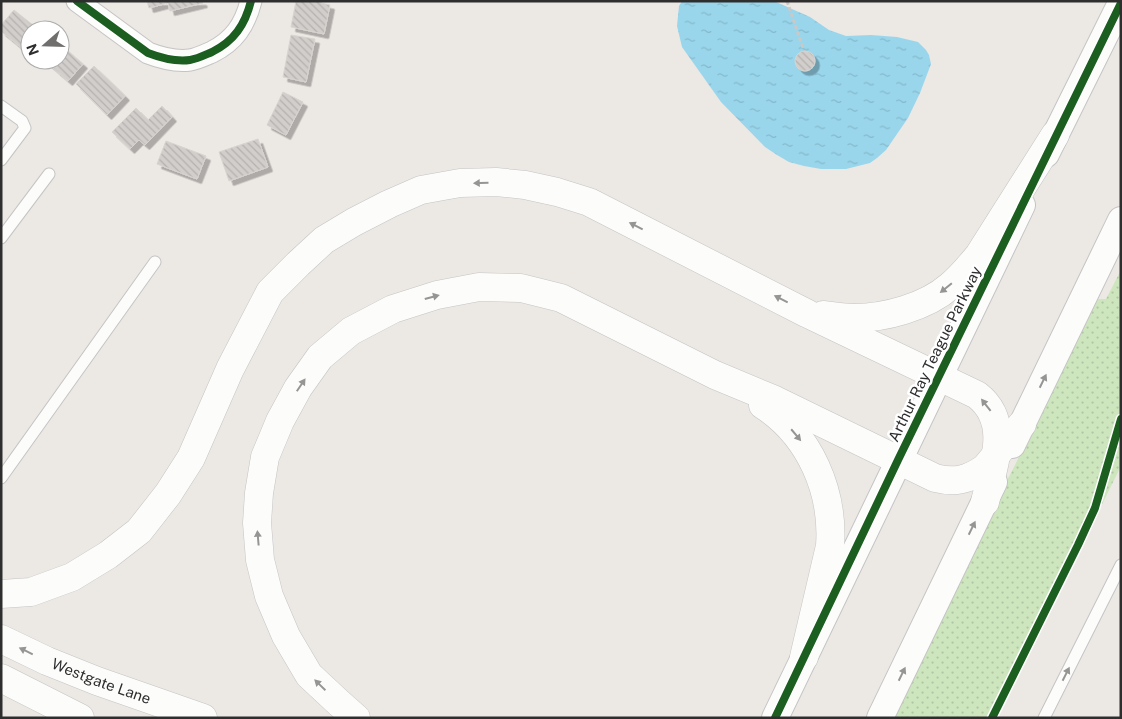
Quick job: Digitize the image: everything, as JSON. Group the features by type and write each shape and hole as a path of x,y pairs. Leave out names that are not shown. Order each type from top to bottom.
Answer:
{"main road":[{"path":"808,314 856,318 881,315 909,308 940,294 956,281 979,255 1056,135"},
{"path":"1,594 31,592 72,577 108,555 139,531 168,494 191,458 230,369 270,292 324,240 354,222 420,190 460,183 496,182 525,185 589,202 808,314 977,395 989,408 997,425 998,442 985,502"},
{"path":"356,718 309,675 286,636 269,596 260,560 257,523 259,493 265,457 280,421 298,388 320,357 351,331 393,309 437,295 479,287 522,288 562,298 715,375 775,400 935,478 952,481 977,474 985,468 1022,424"},
{"path":"715,375 766,407 788,426 809,454 824,488 830,519 830,546 804,656"},
{"name":"Westgate Lane","path":"1,639 89,678 203,718"},
{"path":"1,678 80,718"}],"street":[{"path":"77,1 148,53 162,58 177,60 191,60 205,55 220,48 233,38 248,14 251,1"},
{"name":"Arthur Ray Teague Parkway","path":"775,718 898,460 1121,2"},
{"path":"880,718 1121,220"}],"lane":[{"path":"1,106 22,121 25,128 1,160"},
{"path":"1,238 49,174"},
{"path":"1,478 155,262"},
{"path":"1044,718 1121,565"}],"path":[{"path":"787,1 804,51"}],"green space":[{"path":"1121,270 1121,466 996,718 894,718 1008,479 1098,299 1106,299"}],"water":[{"path":"682,1 774,1 810,17 829,30 846,36 897,37 918,42 929,55 931,64 908,118 886,150 877,158 870,163 846,169 821,169 804,166 789,162 765,147 721,102 682,47 677,26 679,6"}],"building":[{"path":"147,1 202,1 203,3 170,11 168,3 149,8"},
{"path":"296,1 321,1 321,3 330,5 324,34 291,27"},
{"path":"14,10 26,20 20,20 20,47 1,31 1,25"},
{"path":"291,35 315,39 306,82 283,77"},
{"path":"805,51 812,54 815,61 812,68 805,71 798,68 795,61 798,54"},
{"path":"70,53 83,64 68,81 55,70 70,70"},
{"path":"94,66 125,96 107,115 76,84"},
{"path":"283,92 303,102 286,135 267,125"},
{"path":"162,106 172,117 145,145 139,140 130,149 112,132 136,108 148,120"},
{"path":"258,139 268,167 229,181 219,152"},
{"path":"166,141 206,156 197,179 157,164"}],"cycle path":[{"path":"77,1 148,53 179,60 204,56 227,43 242,25 251,1"},
{"path":"775,718 898,460 1121,3"},
{"path":"992,718 1095,508 1121,419"}]}
